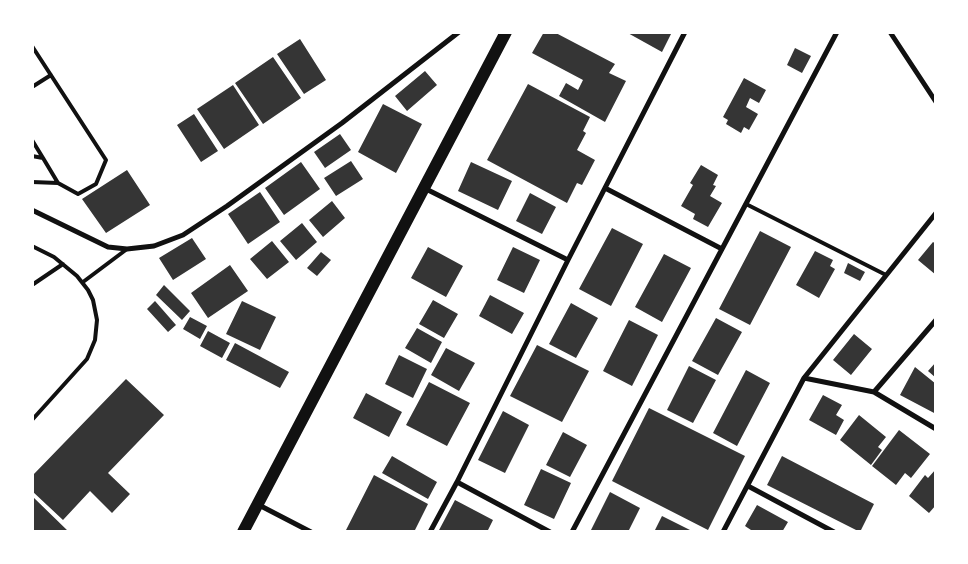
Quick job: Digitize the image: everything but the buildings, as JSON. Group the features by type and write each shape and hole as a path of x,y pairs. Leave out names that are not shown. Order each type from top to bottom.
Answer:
{"main road":[{"path":"243,532 503,34"}],"street":[{"path":"32,210 108,247 154,246 183,235 227,206 334,129 459,32"},
{"path":"430,532 685,32"},
{"path":"572,532 837,32"},
{"path":"890,32 936,102"},
{"path":"424,188 568,260"},
{"path":"605,188 722,248"},
{"path":"723,532 804,378 934,217"},
{"path":"874,392 936,320"},
{"path":"804,378 874,392 936,428"},
{"path":"457,482 550,532"},
{"path":"748,486 834,532"},
{"path":"257,504 311,532"}],"lane":[{"path":"32,46 106,160 96,184 78,194 58,183 32,182"},
{"path":"32,87 51,75"},
{"path":"32,140 58,183"},
{"path":"32,156 43,158"},
{"path":"746,204 886,275"},
{"path":"32,246 63,264 82,282 88,290 96,309 97,330 92,350 81,367 32,420"},
{"path":"82,282 127,248"},
{"path":"32,285 63,264"}]}
